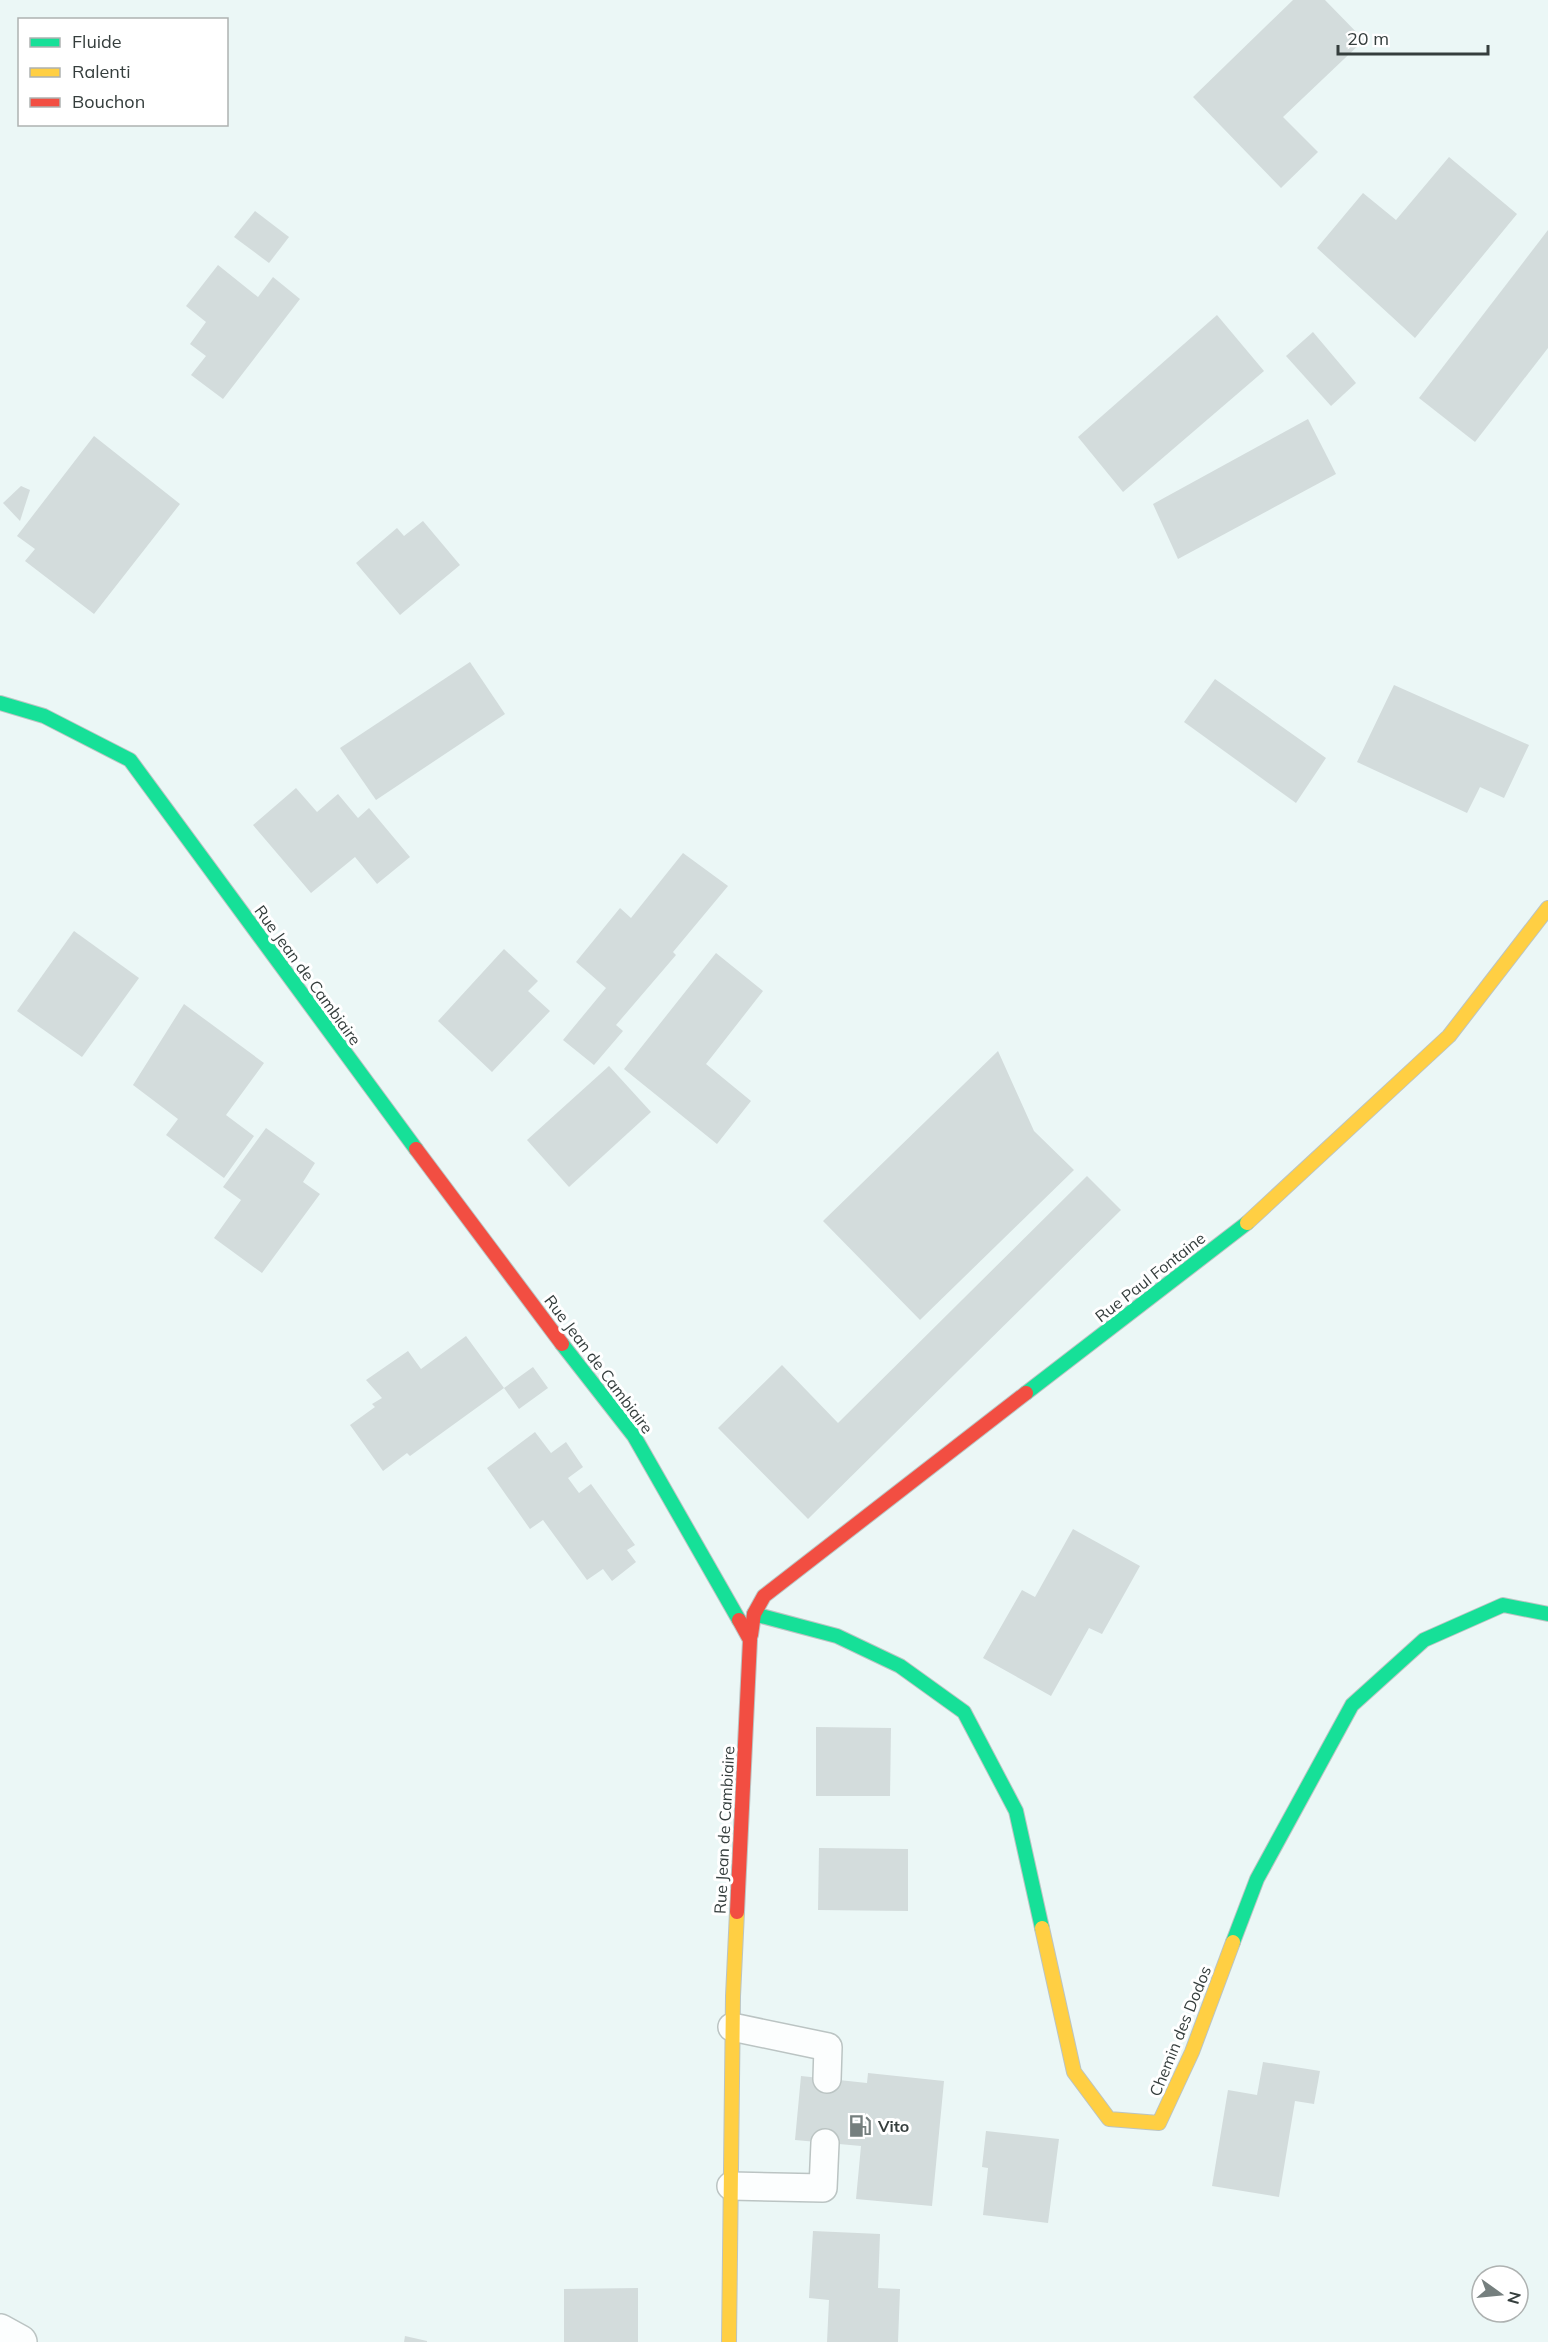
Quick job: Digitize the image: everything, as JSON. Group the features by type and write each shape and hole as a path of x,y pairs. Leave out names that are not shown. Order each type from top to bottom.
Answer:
{"street":[{"name":"Rue Jean de Cambiaire","path":"0,703 44,716 130,760 485,1243 634,1436 750,1640 732,2027 729,2342"},
{"name":"Rue Paul Fontaine","path":"750,1640 754,1614 764,1596 1248,1222 1449,1035 1548,908"},
{"name":"Chemin des Dodos","path":"754,1614 837,1636 900,1666 963,1712 1016,1811 1074,2072 1109,2119 1159,2123 1192,2052 1257,1879 1352,1705 1424,1640 1503,1605 1548,1614"},
{"path":"0,2331 20,2342"}],"lane":[{"path":"732,2027 828,2047 827,2079"},
{"path":"731,2186 823,2188 825,2143"}],"building":[{"path":"1293,0 1325,0 1364,40 1283,117 1318,152 1281,188 1193,97"},
{"path":"1449,157 1517,214 1415,338 1317,248 1363,193 1396,220"},
{"path":"255,211 289,237 269,263 234,237"},
{"path":"1548,230 1548,348 1475,442 1419,398"},
{"path":"218,265 258,297 273,277 300,299 223,399 191,375 206,356 190,344 206,322 186,306"},
{"path":"1217,315 1264,371 1123,492 1078,437"},
{"path":"1313,332 1356,383 1331,406 1286,356"},
{"path":"1308,419 1336,474 1178,559 1153,504"},
{"path":"94,436 180,504 94,614 25,561 35,549 17,536"},
{"path":"21,486 30,490 20,521 3,503"},
{"path":"423,521 460,565 400,615 356,563 397,528 404,536"},
{"path":"470,662 505,714 376,800 340,748"},
{"path":"1215,679 1326,758 1296,803 1184,722"},
{"path":"1394,685 1529,745 1504,798 1480,787 1467,813 1357,762"},
{"path":"296,788 317,812 338,794 358,818 369,808 410,857 377,884 355,857 311,893 253,825"},
{"path":"683,853 728,886 673,952 676,955 616,1025 623,1031 594,1065 563,1040 606,988 576,962 620,908 631,918"},
{"path":"74,931 139,978 82,1057 17,1011"},
{"path":"504,949 538,981 528,991 550,1011 492,1072 438,1021"},
{"path":"716,953 763,991 706,1064 751,1101 717,1144 624,1069"},
{"path":"184,1004 264,1063 226,1115 254,1136 224,1178 166,1135 178,1119 133,1085"},
{"path":"998,1051 1034,1131 1074,1170 920,1320 823,1221"},
{"path":"609,1066 651,1112 569,1187 527,1140"},
{"path":"266,1128 315,1163 303,1182 320,1194 262,1273 214,1238 241,1200 223,1187"},
{"path":"1087,1176 1121,1210 808,1519 718,1428 782,1365 838,1423"},
{"path":"466,1336 504,1388 410,1456 407,1453 383,1471 350,1425 375,1407 372,1404 382,1398 366,1380 408,1351 421,1369"},
{"path":"533,1367 548,1388 519,1409 504,1388"},
{"path":"535,1432 551,1453 566,1442 583,1467 568,1478 579,1493 591,1484 635,1545 627,1550 636,1562 612,1581 603,1569 587,1580 543,1520 530,1529 487,1468"},
{"path":"1073,1529 1140,1566 1102,1634 1089,1628 1051,1696 983,1658 1022,1590 1035,1597"},
{"path":"816,1727 891,1728 890,1796 816,1796"},
{"path":"819,1848 908,1849 908,1911 818,1910"},
{"path":"1263,2062 1320,2071 1314,2104 1295,2101 1279,2197 1212,2186 1228,2090 1257,2095"},
{"path":"868,2073 944,2081 932,2206 856,2199 861,2146 795,2140 801,2076 867,2083"},
{"path":"986,2131 1059,2139 1048,2223 983,2215 988,2168 982,2167"},
{"path":"813,2231 880,2234 878,2288 900,2289 898,2342 827,2342 829,2300 809,2298"},
{"path":"638,2288 638,2342 564,2342 564,2289"},
{"path":"405,2336 427,2341 427,2342 404,2342"}],"traffic: fast":[{"path":"0,703 44,716 130,760 416,1149"},
{"path":"1026,1393 1247,1223"},
{"path":"562,1344 634,1436 739,1620"},
{"path":"1233,1942 1257,1879 1352,1705 1424,1640 1503,1605 1548,1614"},
{"path":"754,1614 837,1636 900,1666 964,1712 1016,1811 1042,1928"}],"traffic: slow":[{"path":"1247,1223 1449,1036 1548,908"},
{"path":"729,2342 733,1996 737,1912"},
{"path":"1042,1928 1074,2072 1109,2119 1159,2123 1192,2052 1233,1942"}],"traffic: jam":[{"path":"416,1149 562,1344"},
{"path":"751,1635 754,1614 764,1596 1026,1393"},
{"path":"737,1912 750,1640 739,1620"}],"place":[{"name":"Vito","path":"860,2126"}]}
